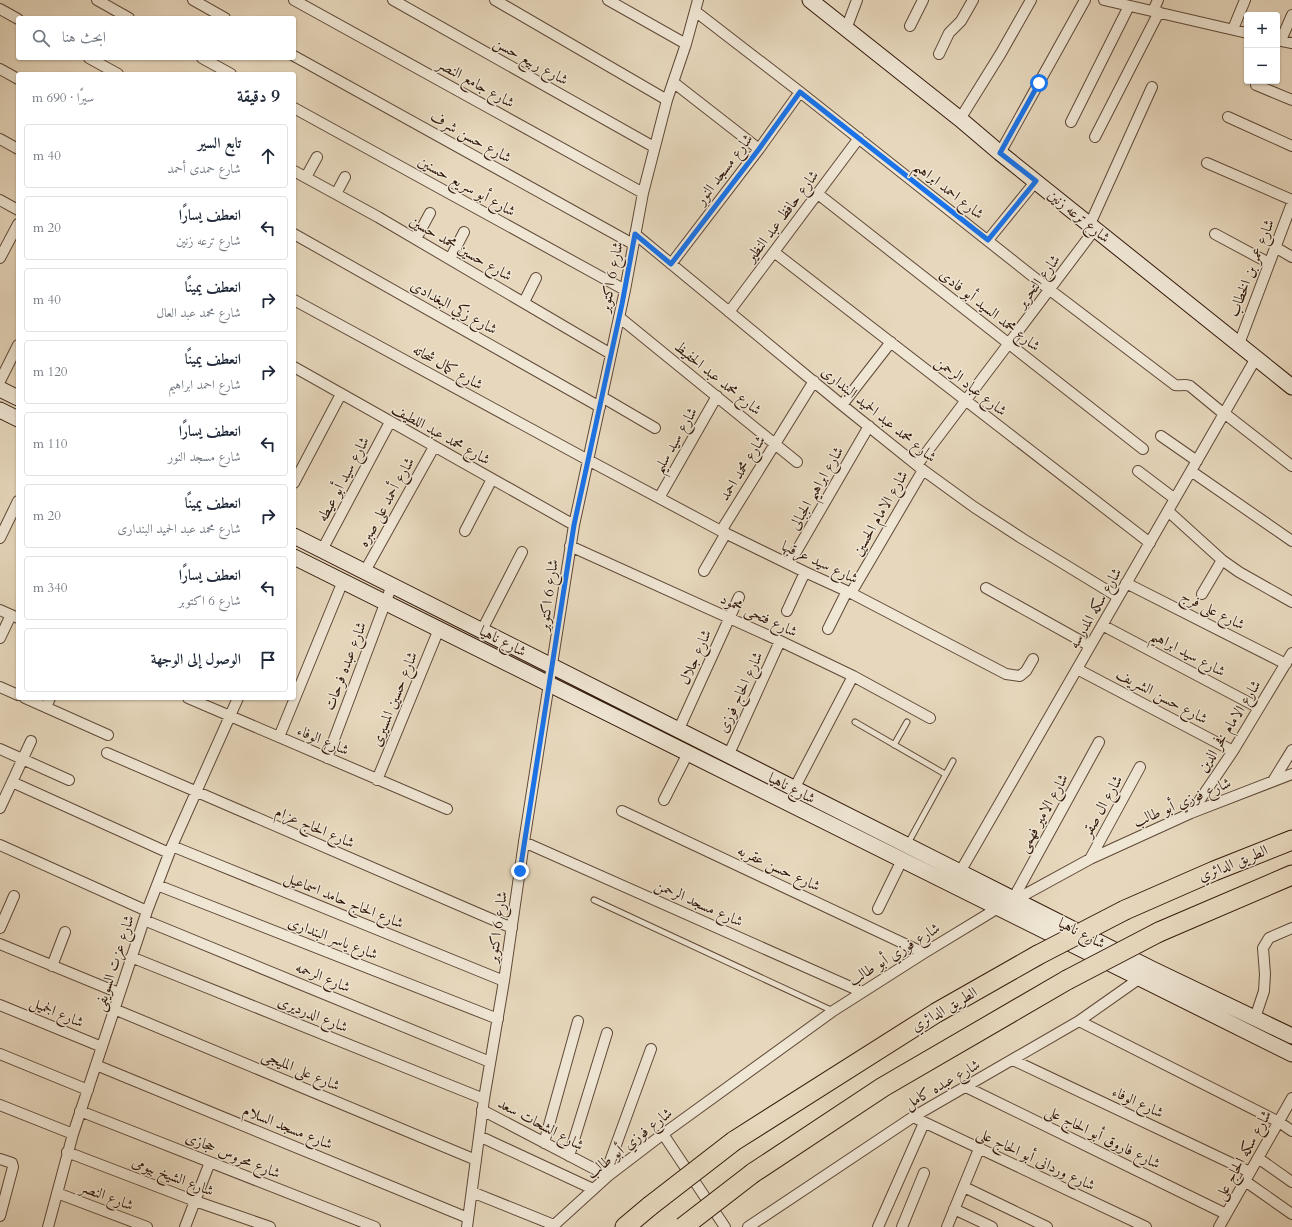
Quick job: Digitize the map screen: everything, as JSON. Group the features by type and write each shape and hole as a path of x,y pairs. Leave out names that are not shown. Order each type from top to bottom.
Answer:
{"highway":[{"name":"الطريق الدائري","path":"625,1227 734,1141 936,1013 1038,955 1125,910 1214,871 1292,840"},
{"path":"683,1227 753,1173 883,1088 1067,980 1159,932 1292,875"}],"main road":[{"name":"شارع ترعه زنين","path":"810,0 1292,386"},
{"path":"0,389 16,397"},
{"path":"0,410 16,418"},
{"name":"شارع ناهيا","path":"296,537 906,846 1152,969 1292,1036"},
{"name":"شارع ناهيا","path":"296,560 386,602 1138,979 1292,1054"},
{"path":"751,784 758,771"}],"street":[{"path":"97,0 126,16"},
{"path":"193,0 222,16"},
{"name":"شارع جامع النصر","path":"294,0 643,193"},
{"name":"شارع ربيع حسن","path":"393,0 654,147"},
{"path":"495,0 667,100"},
{"path":"608,0 686,44"},
{"name":"شارع 6 اكتوبر","path":"468,1222 482,1110 504,981 570,546 625,290 643,193 667,100 686,44 698,0"},
{"path":"846,29 857,0"},
{"path":"910,26 923,0"},
{"path":"939,54 949,33 961,21 973,0"},
{"path":"960,119 1001,53 1031,0"},
{"path":"1000,153 1085,0"},
{"path":"1104,0 1244,32"},
{"path":"1095,137 1156,12 1158,0"},
{"path":"1233,29 1245,0"},
{"path":"1071,122 1129,6"},
{"path":"0,9 16,18"},
{"name":"شارع احمد ابراهيم","path":"695,11 859,138 1050,290 1175,385 1180,386 1186,384 1190,386 1292,466"},
{"path":"1280,38 1292,15"},
{"path":"1280,40 1292,43"},
{"name":"شارع حسن شرف","path":"296,57 634,239"},
{"path":"93,60 114,72"},
{"path":"206,60 227,72"},
{"path":"0,68 16,78"},
{"path":"673,82 759,149"},
{"path":"1256,85 1292,100"},
{"name":"شارع التحرير","path":"920,468 966,401 1050,290 1092,227 1152,87"},
{"name":"شارع مسجد النور","path":"671,264 759,149 800,92"},
{"name":"شارع أبو سريع حسنين","path":"296,109 625,290"},
{"path":"1228,117 1292,146"},
{"name":"شارع حافظ عبد النظير","path":"729,312 859,138"},
{"path":"0,139 16,148"},
{"path":"306,177 317,157"},
{"path":"1208,162 1292,202"},
{"name":"شارع حسين محمد حسين","path":"296,172 416,239 611,354"},
{"path":"336,194 345,177"},
{"path":"988,240 1036,181"},
{"name":"شارع محمد السيد أبو فادى","path":"818,194 1143,449"},
{"path":"0,200 16,209"},
{"name":"شارع عمر بن الخطاب","path":"1239,344 1292,202"},
{"path":"416,239 430,213"},
{"path":"0,258 16,228"},
{"path":"450,259 464,232"},
{"path":"1216,234 1269,263"},
{"name":"شارع زكي البغدادى","path":"296,235 601,402 655,428"},
{"name":"شارع محمد عبد الحميد البندارى","path":"634,239 671,264 920,468 1023,540 1118,597"},
{"path":"1275,247 1292,256"},
{"name":"شارع عباد الرحمن","path":"774,252 1150,543"},
{"path":"524,302 536,278"},
{"name":"شارع كمال شحاته","path":"296,301 588,460"},
{"name":"شارع محمد عبد الحفيظ","path":"619,317 797,462"},
{"path":"842,405 891,342"},
{"path":"0,380 16,350"},
{"name":"شارع سكه المدرسه","path":"960,872 1256,358"},
{"name":"شارع محمد عبد اللطيف","path":"296,372 341,394 574,525"},
{"name":"شارع محمد احمد","path":"704,572 724,532 775,444 814,381"},
{"path":"296,479 341,394"},
{"name":"شارع سيد سليم","path":"659,498 717,396"},
{"name":"شارع سيد أبو عيطه","path":"322,550 390,422"},
{"name":"شارع ابراهيم الجبالى","path":"789,564 869,426"},
{"path":"1161,436 1197,461"},
{"name":"شارع أحمد على صبره","path":"365,571 434,447"},
{"name":"شارع سيد عرقبها","path":"588,460 724,532 849,592 1006,674 1020,676 1026,671 1034,658"},
{"name":"شارع الامام الحسين","path":"828,629 920,468"},
{"path":"1138,471 1175,499"},
{"path":"1191,471 1292,540"},
{"path":"464,531 492,479"},
{"path":"0,538 16,505"},
{"path":"1168,510 1222,560 1239,572 1292,602"},
{"name":"شارع فتحى محمود","path":"570,546 730,617 853,676 930,718"},
{"path":"482,630 522,552"},
{"path":"1202,594 1222,560"},
{"path":"787,612 805,572"},
{"path":"296,696 343,581"},
{"name":"شارع على فرج","path":"1126,583 1286,664"},
{"name":"شارع عبده فرحات","path":"327,758 392,585"},
{"path":"986,588 1090,646"},
{"name":"شارع جلال","path":"678,730 739,596"},
{"path":"0,610 14,616 0,638"},
{"name":"شارع سيد ابراهيم","path":"1102,625 1259,708"},
{"name":"شارع حسين المسيرى","path":"377,780 439,629"},
{"name":"شارع الحاج فوزى","path":"728,756 780,641"},
{"name":"شارع الامام فخر الدين","path":"1191,813 1233,751 1292,653"},
{"name":"شارع حسن الشريف","path":"1077,669 1233,751"},
{"path":"794,789 853,676"},
{"path":"0,687 16,694"},
{"path":"34,700 48,703 108,735"},
{"name":"شارع الوفاء","path":"193,700 447,809"},
{"name":"شارع عزت السويفى","path":"48,1227 72,1134 156,885 237,700"},
{"path":"279,738 294,700"},
{"path":"0,808 30,741"},
{"name":"شارع الامير فهمى","path":"1014,899 1099,742"},
{"path":"0,749 69,780"},
{"path":"1273,781 1292,750"},
{"name":"شارع الحاج عزام","path":"107,753 512,928"},
{"path":"664,800 688,754"},
{"name":"شارع ال صقر","path":"1090,858 1140,767"},
{"name":"شارع فوزي أبو طالب","path":"553,1226 607,1176 663,1134 833,1011 924,953 998,908 1090,858 1191,813 1292,774"},
{"name":"شارع الحاج حامد اسماعيل","path":"12,782 171,850 504,981"},
{"name":"شارع حسن عقربه","path":"622,811 924,953"},
{"name":"شارع مسجد الرحمن","path":"524,842 862,992"},
{"name":"شارع الرحمه","path":"0,845 146,915 490,1062"},
{"path":"878,909 902,860"},
{"name":"شارع ياسر البندارى","path":"156,885 498,1018"},
{"path":"0,928 14,896"},
{"path":"1255,1018 1264,991 1265,974 1263,948 1269,938 1292,928"},
{"path":"52,966 66,932"},
{"path":"0,944 119,993"},
{"name":"شارع الدرديرى","path":"131,957 484,1099"},
{"name":"شارع عبده كامل","path":"748,1227 913,1117 1079,1021 1152,969"},
{"name":"شارع الجميل","path":"0,1005 102,1047"},
{"name":"شارع على المليجى","path":"114,1009 476,1160"},
{"path":"544,1143 578,1021"},
{"path":"1079,1021 1279,1122 1292,1131"},
{"path":"569,1156 607,1033"},
{"path":"607,1176 650,1049"},
{"path":"0,1054 88,1090"},
{"name":"شارع الوفاء","path":"1013,1060 1247,1177 1292,1214"},
{"name":"شارع مسجد السلام","path":"96,1065 468,1222"},
{"name":"شارع فاروق أبو الحاج على","path":"966,1087 1224,1222"},
{"name":"شارع سكه الحاج على","path":"1224,1222 1247,1177 1292,1098"},
{"path":"0,1105 72,1134"},
{"name":"شارع محروس حجازى","path":"80,1110 375,1227"},
{"name":"شارع الشحات سعد","path":"482,1110 607,1176"},
{"name":"شارع وردانى أبو الحاج على","path":"913,1117 1146,1227"},
{"path":"878,1227 924,1123"},
{"path":"663,1134 725,1227"},
{"path":"479,1136 593,1189"},
{"path":"947,1227 980,1149"},
{"name":"شارع الشيخ بيومى","path":"67,1152 195,1201 270,1227"},
{"path":"0,1158 10,1163 13,1167 0,1216"},
{"path":"1258,1158 1292,1182"},
{"path":"185,1227 210,1162"},
{"path":"902,1227 924,1173"},
{"path":"964,1187 1048,1227"},
{"path":"472,1192 553,1226"},
{"name":"شارع النصر","path":"57,1193 147,1227"},
{"path":"954,1208 992,1227"}],"lane":[{"path":"855,722 945,774"},
{"path":"894,745 907,722"},
{"path":"906,846 952,761"},
{"path":"594,900 833,1011"}],"route":[{"path":"520,871 550,685 570,546 622,304 635,234 671,264 759,149 800,92 988,240 1036,181 1000,153 1039,83"}]}
